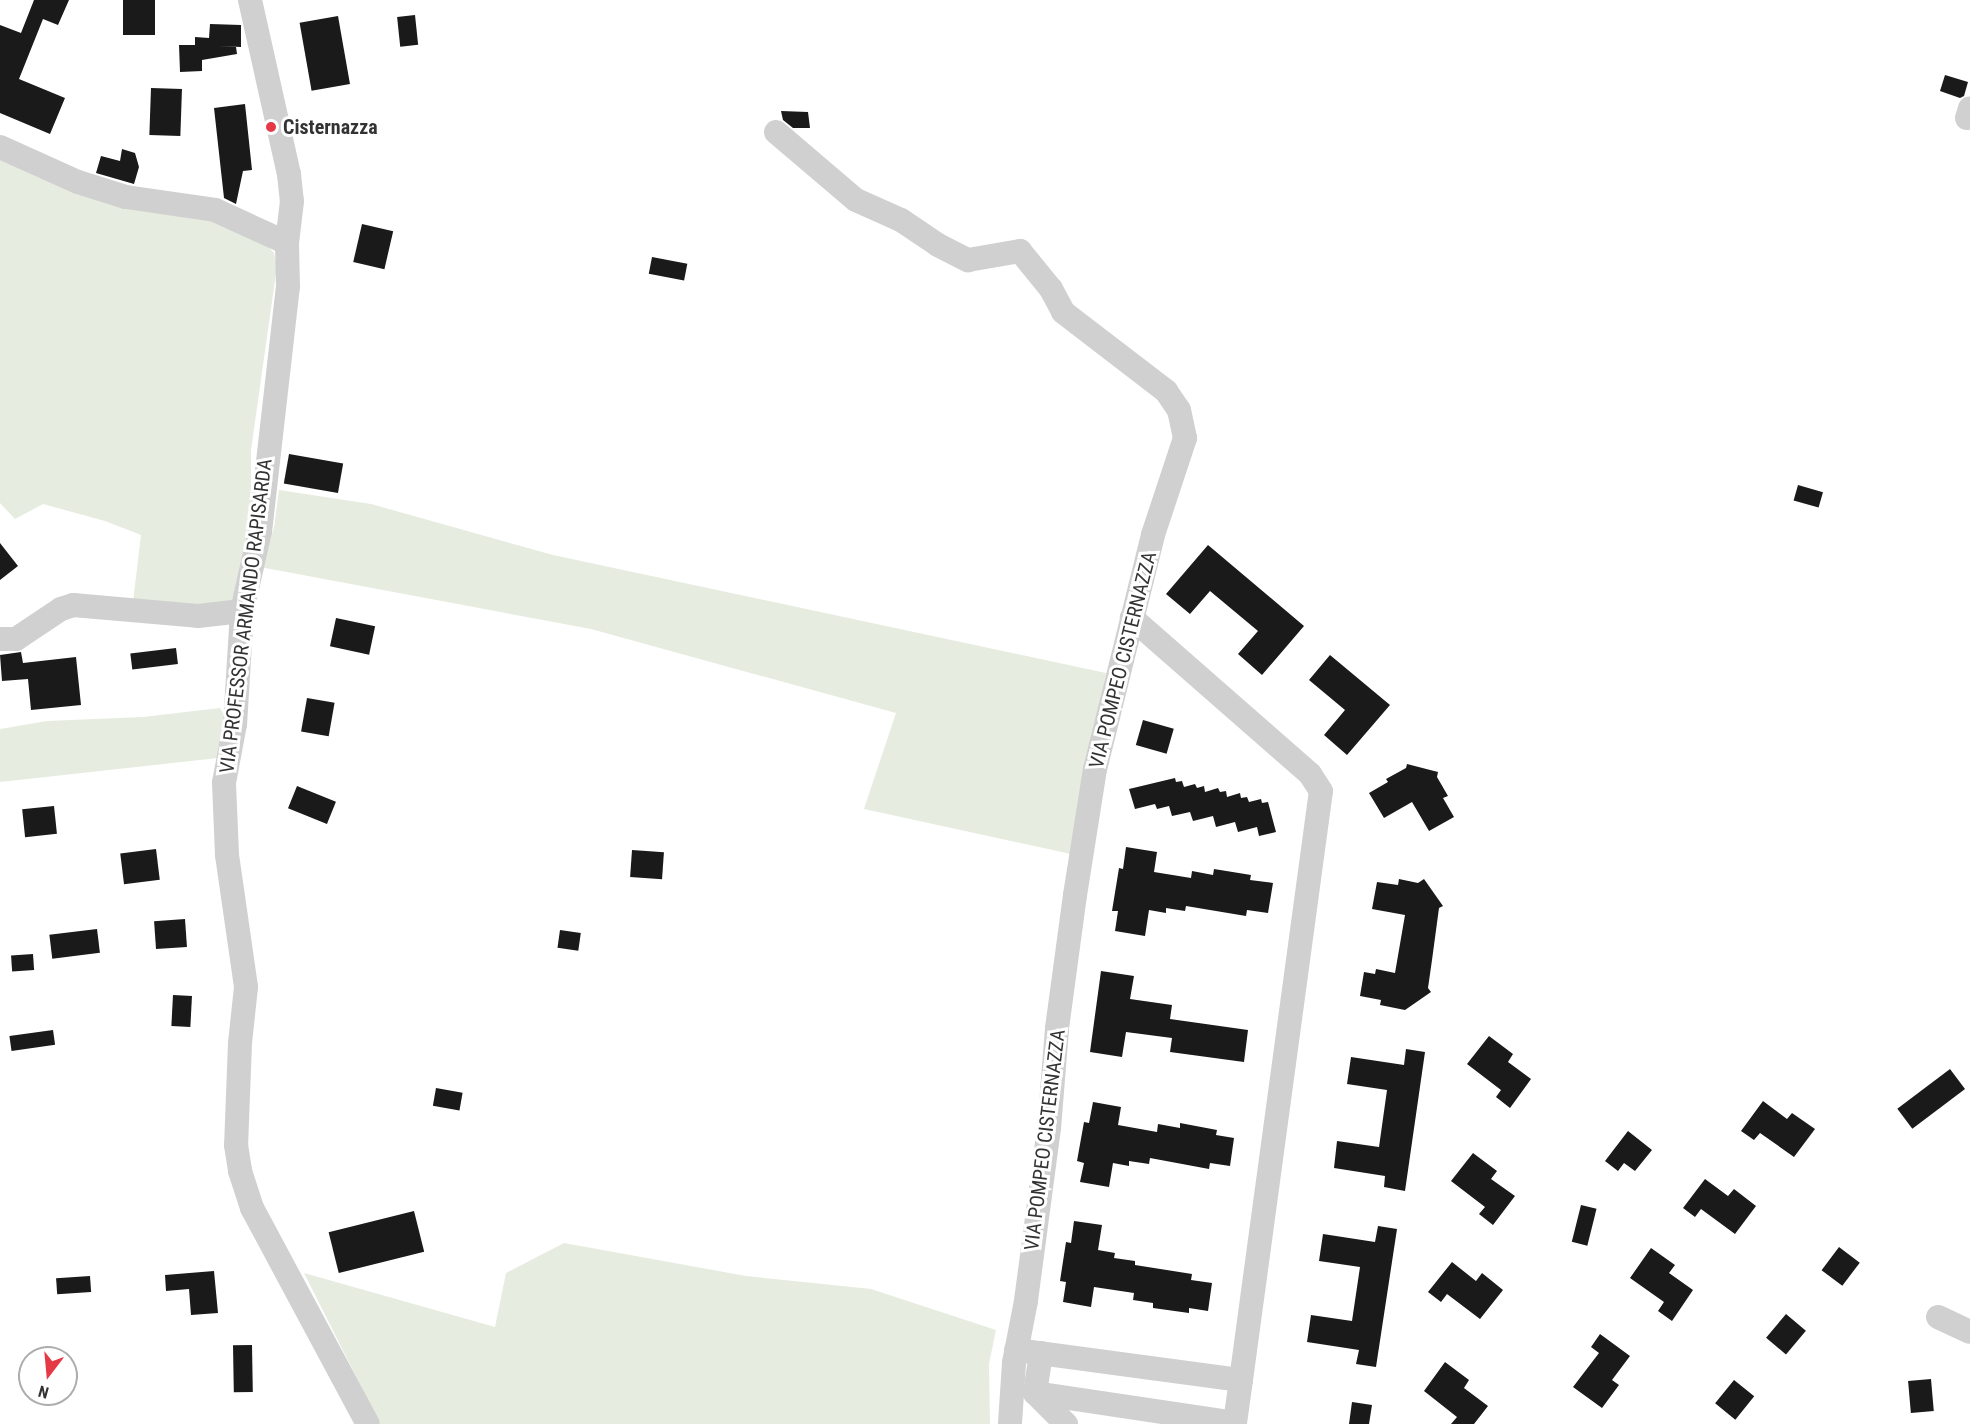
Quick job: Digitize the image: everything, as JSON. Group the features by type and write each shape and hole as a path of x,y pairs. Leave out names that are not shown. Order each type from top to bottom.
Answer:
{"street":[{"name":"VIA PROFESSOR ARMANDO RAPISARDA","path":"250,0 289,174 292,201 287,243 288,286 260,531 242,611 235,724 224,783 223,811 246,987 240,1043 236,1145 240,1172 252,1208 368,1424"},
{"name":"VIA POMPEO CISTERNAZZA","path":"776,132 856,200 901,220 938,245 968,260 1020,251 1051,289 1063,312 1166,391 1179,410 1185,438 1158,518 1095,769 1075,895 1058,1029 1049,1128 1017,1350 1010,1424"},
{"path":"0,147 78,182 126,197 215,210 287,243"},
{"path":"0,639 16,639 61,609 73,605 198,616 242,611"},
{"path":"1035,1393 1130,1416 1235,1423 1321,791 1310,774 1132,618"},
{"path":"1938,1317 1970,1332"},
{"path":"1017,1350 1241,1380"},
{"path":"1035,1393 1041,1353"},
{"path":"1035,1393 1066,1424"}],"shaded area":[{"path":"0,160 43,179 208,218 267,245 274,253 277,266 251,450 251,521 232,601 189,607 133,602 141,535 105,521 43,504 15,519 0,503"},
{"path":"279,490 371,504 553,555 1106,673 1071,854 864,809 896,713 591,629 260,567 274,528"},
{"path":"220,708 229,723 218,758 0,782 0,729 47,721 143,717"},
{"path":"564,1243 746,1276 871,1289 996,1330 989,1364 990,1424 380,1424 304,1273 495,1327 506,1273"}],"building":[{"path":"34,0 69,0 58,25 43,19 19,79 65,98 50,134 0,113 0,25 21,33"},
{"path":"123,0 155,0 155,35 123,35"},
{"path":"415,15 418,45 400,47 397,17"},
{"path":"338,16 350,84 312,91 300,23"},
{"path":"210,24 241,25 241,47 218,46 236,47 237,54 202,60 202,71 180,72 179,45 195,45 195,37 209,38"},
{"path":"1945,75 1968,82 1964,96 1960,98 1940,91"},
{"path":"151,88 182,89 180,136 149,135"},
{"path":"245,104 252,170 243,171 236,204 224,198 214,108"},
{"path":"781,111 808,112 810,128 793,128 783,120"},
{"path":"122,149 135,153 139,167 134,184 96,173 101,156 120,161"},
{"path":"362,224 393,231 384,269 353,262"},
{"path":"652,257 687,264 684,281 649,274"},
{"path":"289,454 343,464 338,493 284,484"},
{"path":"1798,485 1823,492 1819,508 1794,500"},
{"path":"0,543 18,566 0,580"},
{"path":"1208,545 1304,626 1262,675 1238,654 1258,631 1210,591 1190,614 1166,594"},
{"path":"336,618 375,626 369,655 330,646"},
{"path":"176,648 178,664 132,669 130,654"},
{"path":"21,652 23,663 76,657 81,705 31,710 28,679 2,681 0,655"},
{"path":"1330,655 1390,705 1347,755 1324,735 1345,710 1309,680"},
{"path":"307,698 335,703 329,736 301,731"},
{"path":"1143,720 1174,729 1167,754 1136,745"},
{"path":"1407,764 1438,772 1437,777 1448,796 1443,798 1454,817 1429,831 1412,802 1384,818 1369,793 1388,782 1386,779 1406,768"},
{"path":"1175,778 1176,782 1182,781 1184,787 1195,784 1197,788 1204,786 1205,792 1218,788 1220,792 1226,791 1227,797 1240,793 1241,798 1247,797 1249,802 1261,799 1262,803 1268,802 1276,832 1259,836 1257,827 1238,832 1235,822 1216,827 1213,816 1193,821 1190,812 1172,816 1169,806 1157,809 1155,804 1135,809 1129,789"},
{"path":"297,786 336,802 327,824 288,808"},
{"path":"54,806 57,834 25,837 22,809"},
{"path":"1126,847 1157,852 1154,872 1191,878 1192,871 1213,875 1214,869 1251,875 1250,880 1273,883 1268,913 1247,910 1246,916 1186,906 1185,911 1166,908 1166,913 1149,910 1145,936 1115,931 1118,911 1112,911 1119,868 1123,869"},
{"path":"156,849 160,880 124,884 120,853"},
{"path":"632,850 664,852 662,879 630,877"},
{"path":"1399,879 1418,883 1424,879 1443,906 1439,908 1428,988 1431,992 1405,1010 1380,1005 1381,1000 1360,996 1364,972 1375,974 1376,969 1395,973 1405,915 1372,909 1377,882 1398,885"},
{"path":"185,919 187,947 156,949 154,921"},
{"path":"97,929 100,953 52,959 49,935"},
{"path":"560,930 581,933 578,951 557,948"},
{"path":"33,954 34,970 12,971 11,956"},
{"path":"1101,971 1134,976 1130,999 1172,1005 1170,1019 1248,1030 1244,1062 1170,1052 1172,1038 1126,1032 1122,1057 1090,1052"},
{"path":"173,995 192,996 190,1027 171,1026"},
{"path":"53,1030 55,1045 12,1051 9,1036"},
{"path":"1489,1036 1513,1054 1508,1062 1531,1079 1510,1108 1496,1097 1501,1090 1467,1064"},
{"path":"1406,1049 1425,1052 1405,1191 1384,1187 1385,1176 1334,1168 1337,1141 1379,1147 1387,1090 1347,1084 1351,1057 1404,1065"},
{"path":"1950,1069 1965,1089 1912,1129 1897,1109"},
{"path":"436,1088 463,1093 459,1110 433,1106"},
{"path":"1763,1101 1787,1119 1792,1113 1815,1129 1794,1157 1760,1133 1754,1140 1741,1131"},
{"path":"1093,1102 1121,1107 1118,1125 1157,1132 1158,1124 1180,1128 1180,1123 1217,1130 1216,1135 1234,1138 1230,1166 1210,1163 1209,1169 1150,1158 1149,1164 1129,1161 1129,1166 1113,1163 1109,1187 1080,1182 1084,1163 1077,1161 1084,1122 1089,1123"},
{"path":"1628,1131 1652,1150 1635,1171 1624,1163 1618,1171 1605,1161"},
{"path":"1473,1153 1497,1171 1491,1179 1515,1196 1493,1225 1479,1214 1485,1207 1451,1181"},
{"path":"1705,1179 1728,1196 1734,1189 1756,1206 1735,1234 1701,1209 1695,1217 1683,1208"},
{"path":"1581,1205 1597,1209 1587,1246 1572,1242"},
{"path":"414,1211 424,1252 339,1273 329,1232"},
{"path":"1074,1221 1102,1225 1098,1250 1115,1253 1114,1258 1135,1261 1135,1265 1192,1274 1191,1280 1212,1283 1208,1311 1189,1308 1189,1313 1153,1308 1153,1303 1133,1300 1134,1293 1094,1287 1091,1307 1063,1302 1066,1282 1060,1281 1066,1242 1071,1243"},
{"path":"1378,1226 1397,1229 1376,1367 1356,1364 1359,1350 1307,1342 1311,1315 1352,1321 1360,1267 1319,1261 1323,1234 1375,1242"},
{"path":"1839,1247 1860,1263 1842,1286 1822,1270"},
{"path":"1651,1248 1675,1265 1669,1273 1693,1290 1672,1321 1658,1311 1664,1302 1630,1278"},
{"path":"1452,1262 1476,1281 1482,1273 1503,1290 1480,1319 1447,1294 1441,1302 1428,1292"},
{"path":"214,1271 218,1313 191,1315 189,1289 166,1291 165,1275"},
{"path":"90,1276 91,1292 57,1294 56,1278"},
{"path":"1786,1314 1806,1331 1786,1354 1766,1338"},
{"path":"1600,1334 1630,1356 1612,1380 1619,1385 1602,1408 1573,1387 1599,1353 1591,1347"},
{"path":"233,1345 252,1345 253,1392 234,1392"},
{"path":"1445,1362 1469,1380 1464,1388 1488,1406 1474,1424 1451,1424 1457,1417 1424,1391"},
{"path":"1931,1379 1934,1411 1911,1413 1908,1381"},
{"path":"1734,1380 1754,1396 1735,1420 1715,1403"},
{"path":"1352,1402 1372,1405 1369,1424 1349,1424"}],"place":[{"name":"Cisternazza","path":"271,127"}]}
